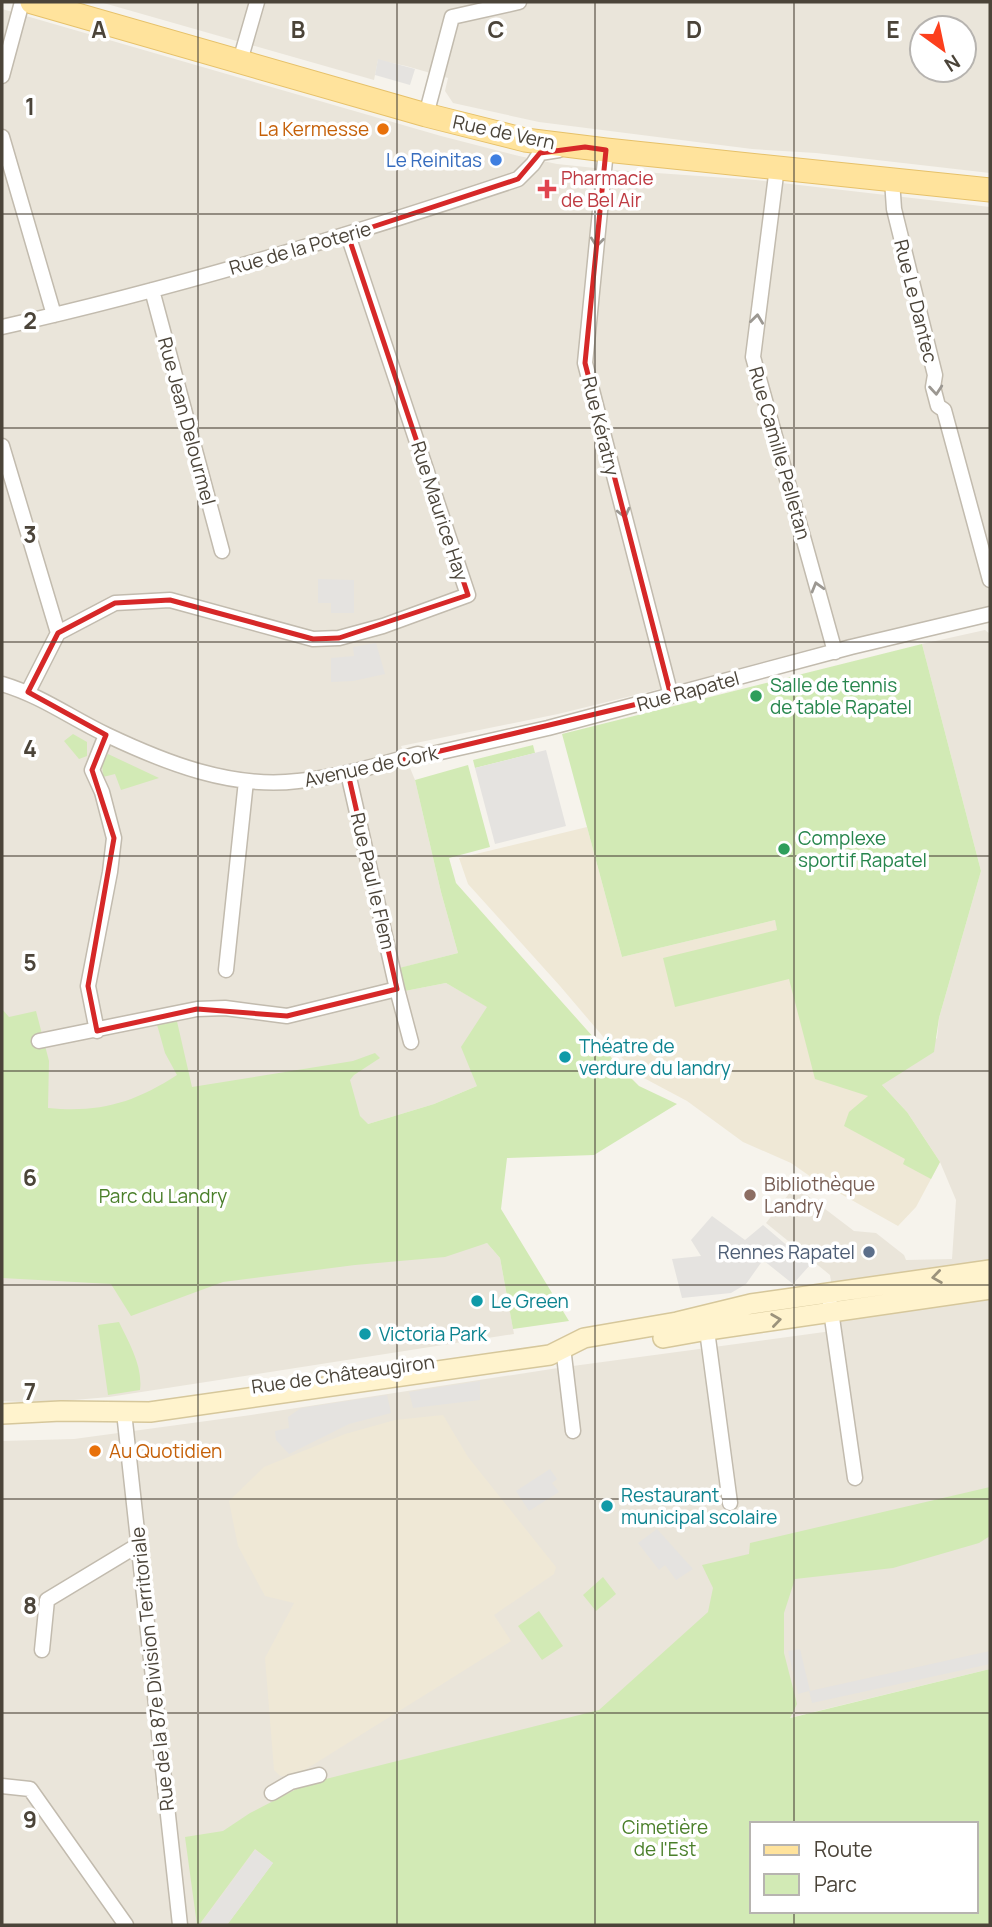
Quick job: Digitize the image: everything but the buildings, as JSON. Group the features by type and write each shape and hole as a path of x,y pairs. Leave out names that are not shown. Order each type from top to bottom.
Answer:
{"main road":[{"name":"Rue de Vern","path":"32,2 501,135 596,148 990,190"},
{"name":"Rue de Châteaugiron","path":"2,1414 61,1411 150,1412 550,1355 563,1347 582,1350 653,1340 706,1323 751,1304 990,1270"},
{"name":"Rue de Châteaugiron","path":"706,1323 831,1313 990,1289"}],"street":[{"path":"2,76 22,2"},
{"path":"240,61 257,2"},
{"path":"426,115 456,2"},
{"path":"452,17 492,4 519,2"},
{"path":"2,137 54,315"},
{"name":"Rue de la Poterie","path":"2,327 152,290 348,235 518,179 540,153 596,148"},
{"name":"Rue Kératry","path":"596,148 585,363 671,696"},
{"name":"Rue Camille Pelletan","path":"777,167 753,357 835,652"},
{"name":"Rue Le Dantec","path":"892,180 894,209 935,375 933,387 938,406 944,410 990,580"},
{"name":"Rue Maurice Hay","path":"58,632 115,603 170,600 313,639 339,638 383,626 468,595 348,235"},
{"name":"Rue Jean Delourmel","path":"152,290 222,551"},
{"path":"2,446 58,632 28,692"},
{"name":"Rue Rapatel","path":"548,727 990,614"},
{"name":"Avenue de Cork","path":"2,684 28,692 106,734 180,767 246,781 295,782 348,774 418,754 467,747 548,727"},
{"path":"97,1031 88,986 114,838 102,792 92,770 106,734"},
{"name":"Rue Paul le Flem","path":"348,774 411,1042"},
{"path":"226,970 246,781"},
{"path":"39,1041 197,1009 225,1009 287,1016 397,989"},
{"path":"828,1292 855,1478"},
{"path":"706,1323 730,1503"},
{"path":"563,1347 573,1431"},
{"name":"Rue de la 87e Division Territoriale","path":"124,1412 180,1925"},
{"path":"42,1650 47,1600 138,1545"},
{"path":"272,1793 290,1782 319,1775"},
{"path":"2,1786 30,1789 126,1925"}],"highlighted area":[{"path":"585,147 606,150 585,363 671,696 348,773 397,989 287,1016 197,1009 97,1031 88,986 114,838 92,770 106,735 28,692 58,633 115,603 170,600 313,639 339,638 468,595 348,235 518,179 540,153"}],"shaded area":[{"path":"100,2 990,2 990,173 816,153 752,149 539,122 453,103 445,91 448,78 378,60 374,80"},
{"path":"2,9 441,136 557,164 756,180 990,207 990,607 814,648 558,714 401,746 415,780 458,953 400,968 405,991 446,983 488,1007 477,1086 434,1104 368,1124 470,1247 487,1243 500,1258 514,1334 109,1397 39,1403 2,1401"},
{"path":"378,59 415,69 410,85 375,75"},
{"path":"318,579 354,580 354,613 331,613 331,603 318,603"},
{"path":"985,630 990,634 990,1669 789,1718 236,1925 2,1925 2,1441 74,1439 839,1330 830,1275 766,1223 795,1186 854,1231 876,1233 904,1255 906,1260 952,1259 956,1200 940,1162 907,1112 882,1085 937,1038 939,1018 981,871 922,644"},
{"path":"376,643 385,674 353,681 331,682 331,658 354,656 353,647"},
{"path":"546,750 566,826 495,844 475,768"},
{"path":"587,827 622,957 775,920 789,979 868,1096 907,1112 940,1162 916,1207 898,1226 814,1179 791,1163 743,1142 687,1101 642,1077 617,1053 468,884 459,858"},
{"path":"712,1216 745,1240 763,1225 810,1265 793,1284 763,1260 746,1284 731,1293 682,1298 672,1259 701,1256 691,1240"},
{"path":"480,1381 480,1400 413,1408 409,1392"},
{"path":"387,1395 391,1413 349,1424 289,1454 276,1440 275,1431 289,1428 288,1417 301,1408"},
{"path":"443,1415 468,1457 556,1567 554,1574 494,1615 511,1641 295,1776 280,1776 274,1770 265,1658 294,1603 265,1596 238,1546 229,1501 264,1467 345,1434 395,1420"},
{"path":"550,1469 557,1479 552,1483 559,1492 529,1511 516,1491"},
{"path":"657,1529 693,1569 676,1580 665,1565 659,1570 638,1543"},
{"path":"800,1649 810,1691 990,1651 990,1664 812,1703 809,1691 798,1694 788,1651"},
{"path":"255,1850 273,1863 227,1925 200,1925"}],"green space":[{"name":"Complexe sportif Rapatel","path":"922,644 981,871 939,1018 934,1052 882,1085 907,1112 940,1162 931,1179 903,1164 905,1159 844,1126 849,1112 868,1096 815,1079 789,979 675,1007 663,958 777,930 775,920 622,957 562,734"},
{"path":"73,734 87,742 87,756 79,759 64,741"},
{"path":"533,745 535,753 475,768 473,760"},
{"path":"108,754 159,778 121,790 115,774 103,777 102,764"},
{"name":"Parc du Landry","path":"468,765 490,847 449,858 456,883 639,1086 677,1104 594,1155 507,1158 501,1209 569,1321 513,1329 500,1258 487,1243 445,1257 355,1265 223,1282 131,1316 111,1284 2,1278 2,1009 9,1017 36,1011 49,1061 48,1108 84,1109 116,1104 146,1093 177,1075 165,1053 156,1021 176,1017 192,1087 353,1061 375,1053 380,1058 350,1080 360,1116 368,1124 434,1104 477,1086 461,1047 487,1007 446,983 405,991 399,968 458,953 415,780"},
{"path":"119,1322 137,1363 140,1390 108,1395 98,1325"},
{"name":"Cimetière de l'Est","path":"990,1487 990,1536 979,1543 893,1568 795,1579 784,1613 784,1653 797,1704 790,1718 990,1669 990,1925 227,1925 273,1863 255,1849 197,1925 185,1837 223,1831 250,1813 306,1784 599,1710 708,1612 713,1588 702,1565 749,1554 750,1543"},
{"path":"603,1577 616,1594 596,1611 583,1595"},
{"path":"539,1611 563,1646 542,1660 518,1626"}],"place":[{"name":"La Kermesse","path":"383,129"},
{"name":"Le Reinitas","path":"496,160"},
{"name":"Pharmacie de Bel Air","path":"547,189"},
{"name":"Salle de tennis de table Rapatel","path":"756,696"},
{"name":"Complexe sportif Rapatel","path":"784,849"},
{"name":"Théatre de verdure du landry","path":"565,1057"},
{"name":"Bibliothèque Landry","path":"750,1195"},
{"name":"Rennes Rapatel","path":"869,1252"},
{"name":"Le Green","path":"477,1301"},
{"name":"Victoria Park","path":"365,1334"},
{"name":"Au Quotidien","path":"95,1451"},
{"name":"Restaurant municipal scolaire","path":"607,1506"}]}
